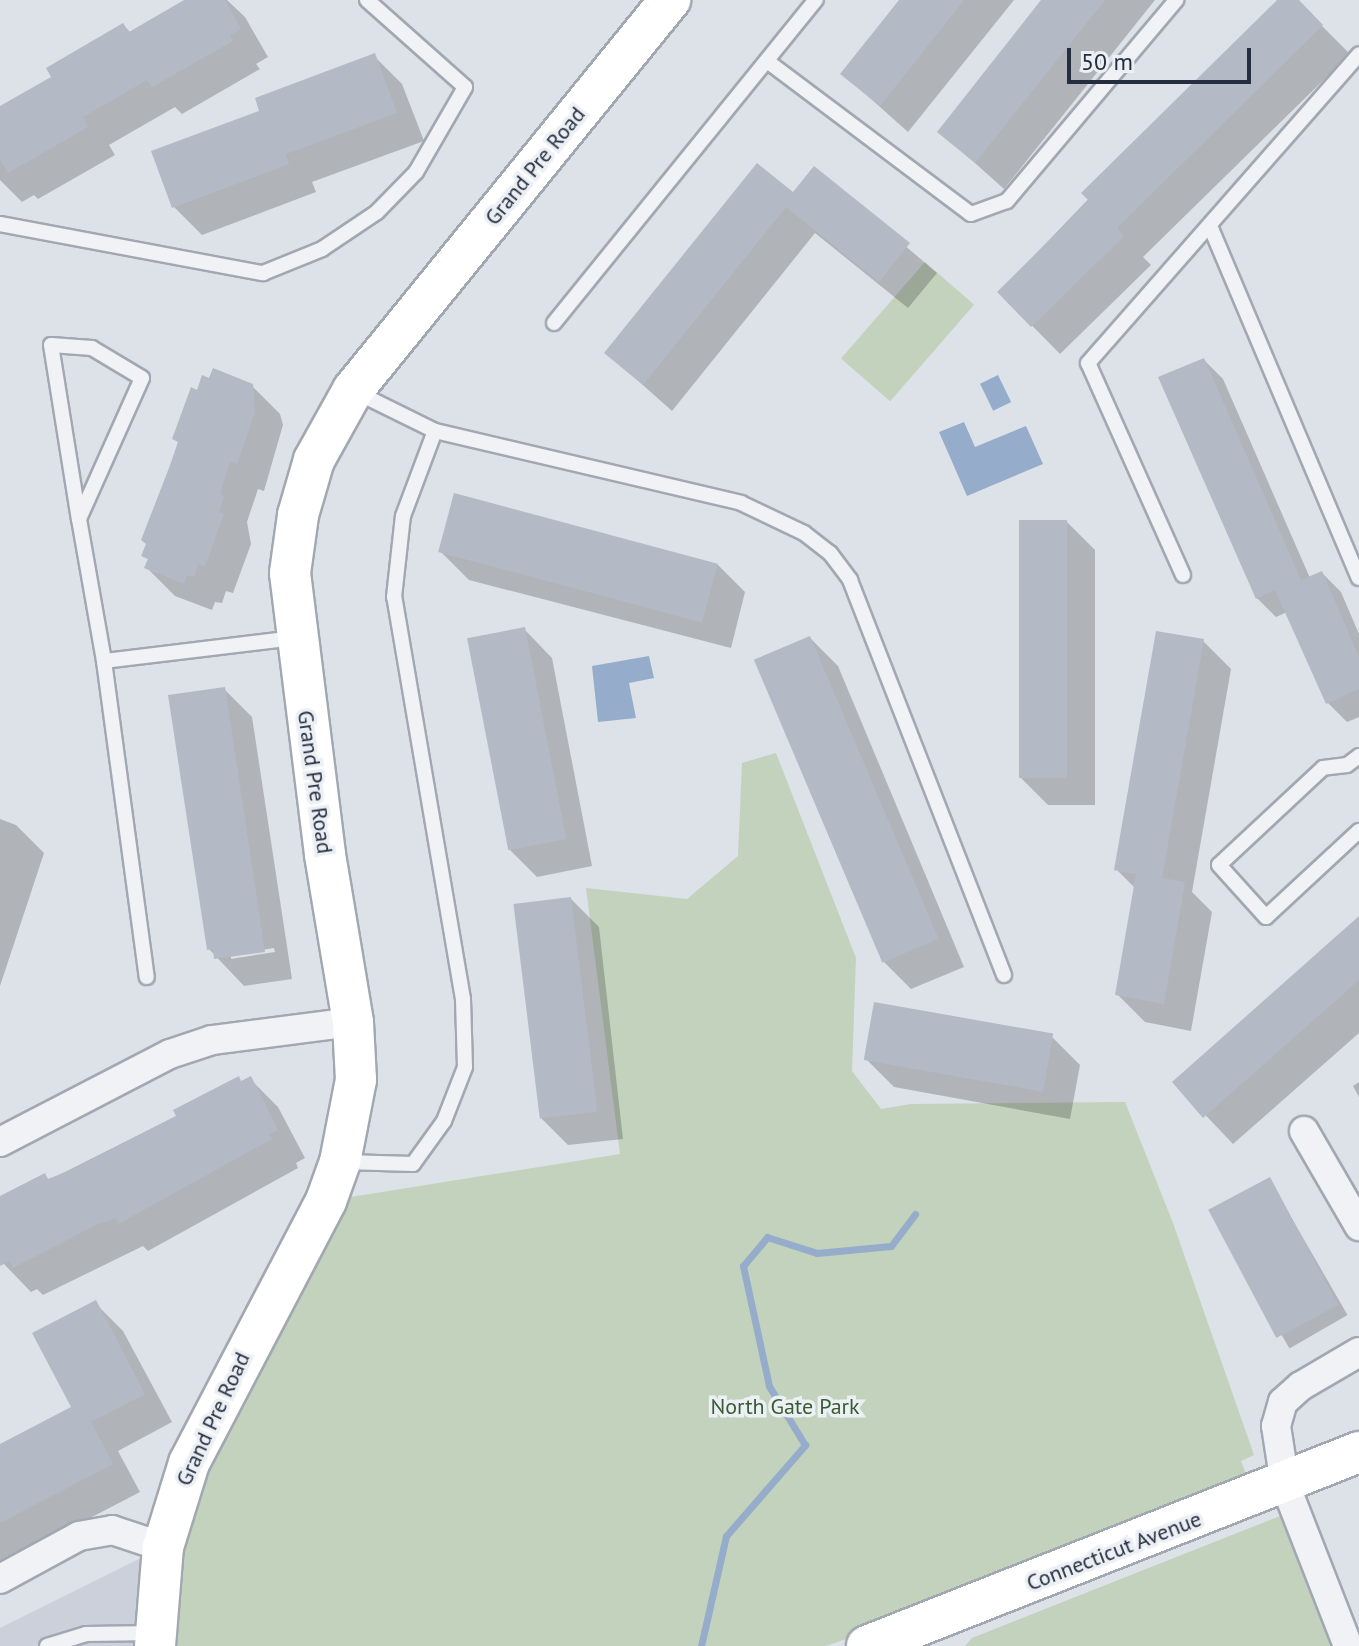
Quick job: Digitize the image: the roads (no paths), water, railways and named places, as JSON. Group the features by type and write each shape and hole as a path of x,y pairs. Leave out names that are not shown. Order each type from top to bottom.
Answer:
{"street":[{"name":"Grand Pre Road","path":"155,1640 163,1547 202,1434 319,1213 340,1162 356,1080 353,1022 295,638 290,573 298,515 314,460 353,390 670,0"},
{"path":"0,1142 170,1054 212,1040 353,1022"},
{"path":"1304,1131 1359,1226"},
{"path":"1348,1646 1285,1484 1276,1426 1283,1402 1359,1352"},
{"name":"Connecticut Avenue","path":"867,1646 1285,1484 1359,1452"},
{"path":"0,1579 79,1536 112,1530 163,1547"}],"lane":[{"path":"0,224 263,273 322,249 377,212 416,172 465,87 367,0"},
{"path":"554,323 816,0"},
{"path":"767,61 971,214 1007,201 1176,0"},
{"path":"1183,575 1088,363 1359,54"},
{"path":"1210,226 1359,578"},
{"path":"79,519 142,378 92,348 51,345 79,519 104,661 147,977"},
{"path":"353,390 435,431 715,495 804,533 830,553 850,580 1004,975"},
{"path":"340,1162 413,1164 444,1121 465,1067 463,999 394,597 403,516 435,431"},
{"path":"104,661 295,638"},
{"path":"1359,756 1347,765 1323,768 1219,865 1266,917 1359,831"},
{"path":"47,1646 86,1634 155,1640"}],"water":[{"path":"998,375 1011,402 993,411 980,384"},
{"path":"964,422 975,447 1026,426 1043,464 967,496 939,432"},
{"path":"649,656 654,678 629,683 636,718 598,722 592,666"}],"waterway":[{"path":"701,1646 726,1536 805,1445 769,1386 743,1266 767,1237 817,1253 891,1246 915,1214"}],"park label":[{"name":"North Gate Park","path":"785,1407"}]}
